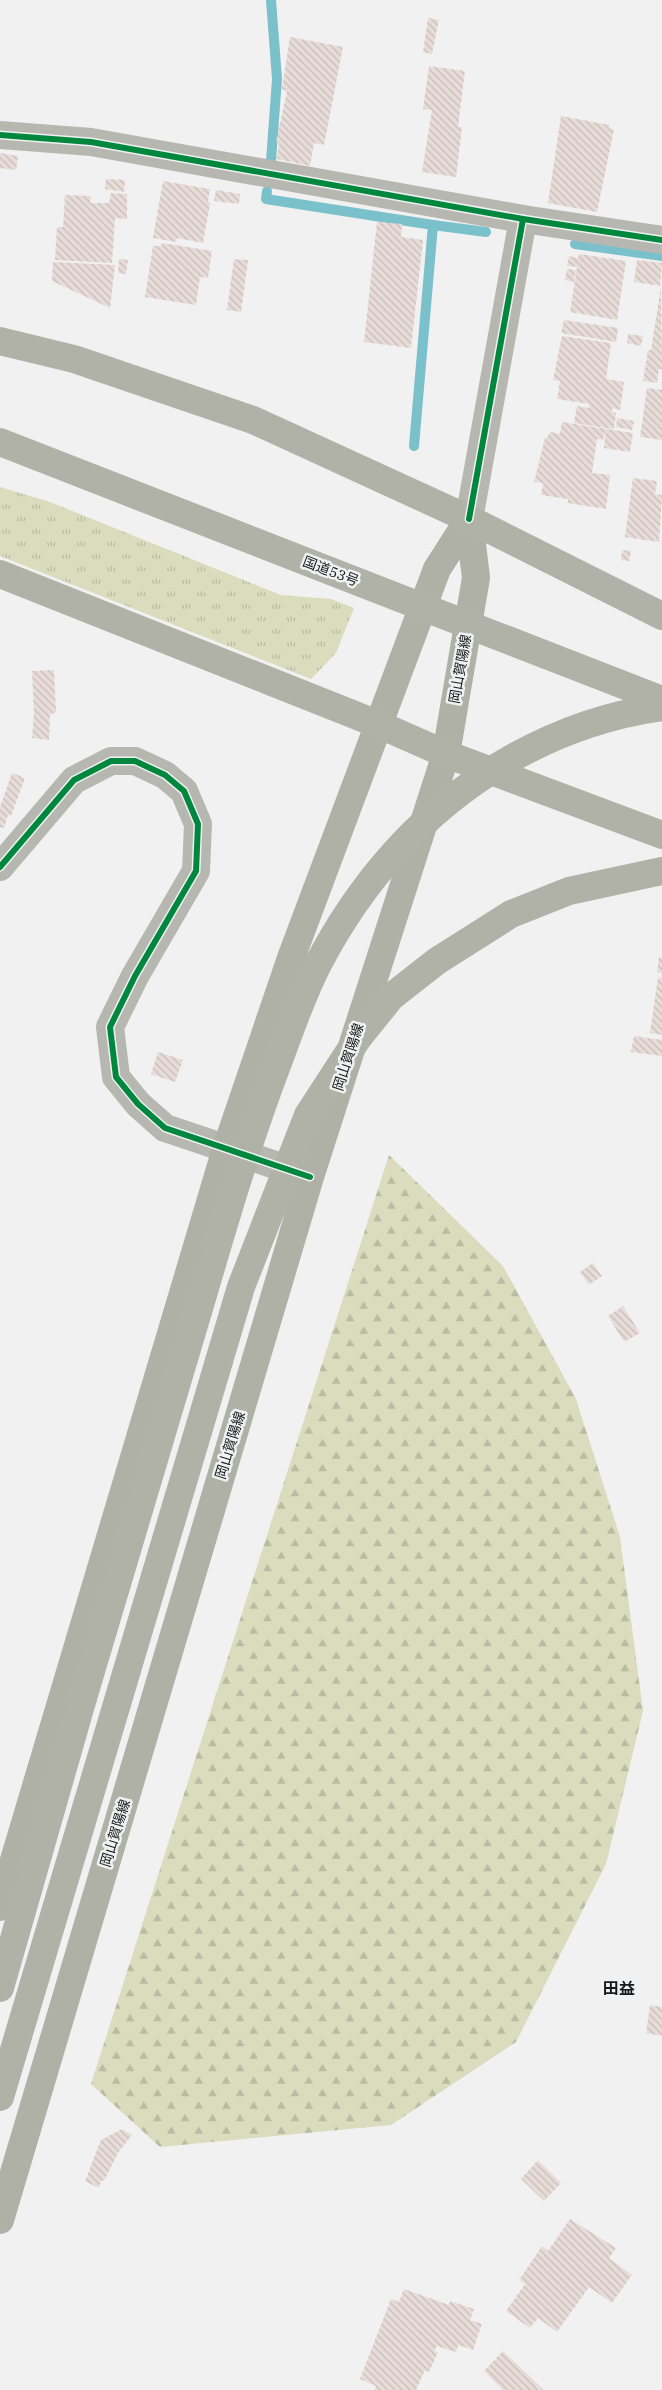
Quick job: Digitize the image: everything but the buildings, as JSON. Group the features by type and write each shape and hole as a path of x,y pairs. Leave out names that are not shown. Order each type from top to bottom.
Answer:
{"highway":[{"path":"0,341 74,360 253,420 469,519 662,616"},
{"name":"国道53号","path":"0,442 662,700"},
{"path":"0,574 380,725 446,754 662,835"},
{"path":"0,1988 83,1698 252,1130 318,966 347,914 366,886 413,832 444,804 480,778 524,751 586,723 637,710 662,707"},
{"path":"0,2098 241,1287 308,1115 358,1038 391,997 437,962 512,914 569,891 662,871"}],"main road":[{"path":"0,1907 226,1149 291,958 437,569 469,519"},
{"name":"岡山賀陽線","path":"0,2220 310,1177 446,754 476,578 469,519"}],"street":[{"path":"0,134 90,142 523,219 662,240"},
{"path":"469,519 523,219"},
{"path":"0,867 74,780 111,761 135,761 165,775 184,791 198,824 196,871 135,976 110,1028 116,1077 138,1104 165,1128 310,1177"}],"green space":[{"path":"0,487 50,502 281,595 331,599 354,608 336,653 311,679 0,556"},
{"path":"389,1155 503,1266 576,1399 620,1537 643,1711 606,1864 516,2042 391,2125 160,2147 91,2084"}],"waterway":[{"path":"271,0 277,79 271,161"},
{"path":"267,191 266,199 433,225 414,446"},
{"path":"433,225 486,232"},
{"path":"575,244 662,256"}],"cycle path":[{"path":"0,135 91,142 523,219 662,240"},
{"path":"469,519 523,219"},
{"path":"0,867 74,780 111,761 135,761 165,775 184,791 198,824 196,871 135,976 110,1027 116,1077 138,1104 165,1128 310,1177"}],"district":[{"name":"田益","path":"619,1988"}]}
